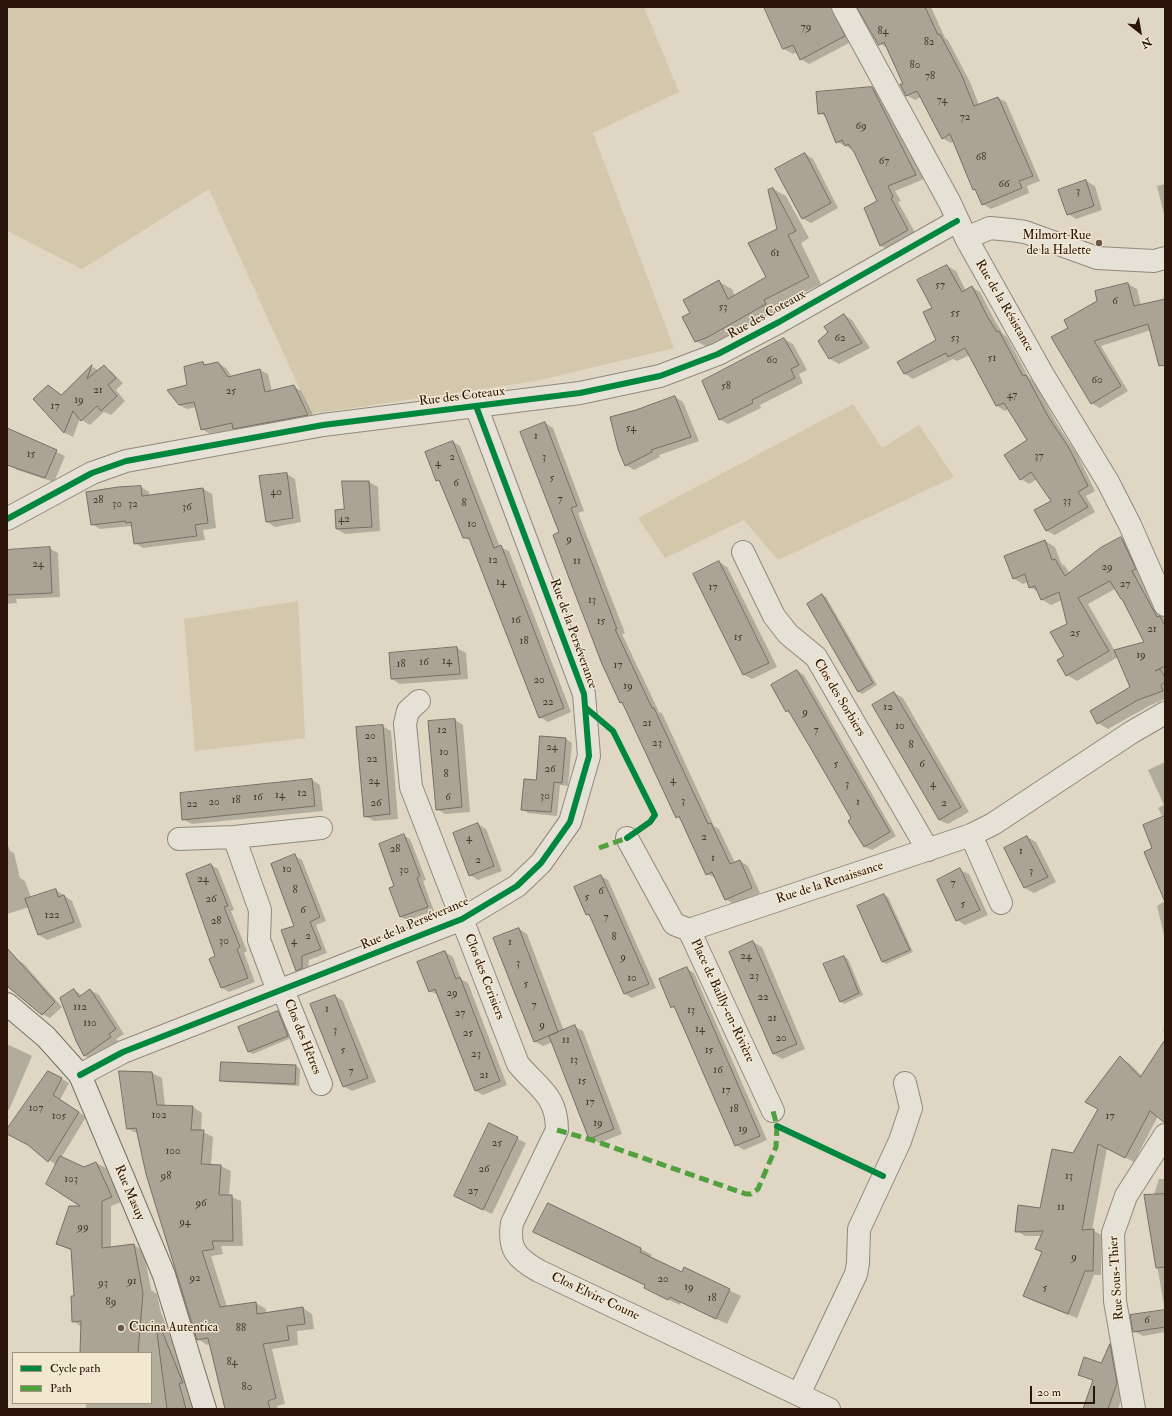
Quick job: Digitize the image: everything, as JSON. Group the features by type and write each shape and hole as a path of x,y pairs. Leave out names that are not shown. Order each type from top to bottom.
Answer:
{"street":[{"name":"Rue de la Résistance","path":"843,7 946,197 961,229 1044,375 1108,482 1130,525 1165,605"},
{"name":"Rue des Coteaux","path":"7,519 92,473 126,461 323,426 580,393 660,376 718,354 780,322 903,251 961,229 990,228 1025,232 1097,258 1154,261 1165,258"},
{"name":"Rue de la Perséverance","path":"80,1075 123,1052 462,919 517,886 542,862 570,822 589,756 586,708 581,686 476,406"},
{"name":"Clos des Sorbiers","path":"743,552 774,616 788,634 816,657 928,850"},
{"name":"Clos des Cerisiers","path":"419,701 408,711 405,724 411,787 518,1064 547,1092 557,1120 557,1130"},
{"name":"Rue de la Renaissance","path":"689,930 971,835 993,824 1132,732 1165,712"},
{"path":"179,839 234,837 320,828"},
{"path":"971,835 1001,903"},
{"name":"Clos des Hêtres","path":"234,837 260,910 259,940 321,1084"},
{"name":"Place de Bailly-en-Rivière","path":"627,838 674,924 689,930 774,1111"},
{"name":"Rue Masuy","path":"7,1004 46,1037 80,1075 164,1275 205,1409"},
{"path":"799,1394 856,1274 858,1263 859,1229 902,1135 911,1108 906,1083"},
{"name":"Clos Elvire Coune","path":"557,1130 512,1222 510,1236 513,1249 519,1259 539,1271 829,1409"},
{"name":"Rue Sous-Thier","path":"1134,1409 1115,1301 1113,1233 1126,1196 1165,1136"}],"shaded area":[{"path":"7,7 644,7 679,92 593,133 674,348 536,381 311,414 209,189 82,269 7,231"},
{"path":"853,404 882,448 919,425 954,477 778,560 744,520 665,558 638,518"},
{"path":"298,601 305,738 195,751 184,619"}],"building":[{"path":"764,7 831,7 845,36 800,60 793,45 783,49"},
{"path":"857,7 925,7 938,35 940,34 962,76 974,106 998,97 1033,176 1019,181 1022,188 982,205 975,189 973,190 950,134 942,139 917,91 906,96 900,84 903,84 884,42 879,45"},
{"path":"872,87 916,175 888,186 893,197 891,198 908,230 880,246 864,208 877,201 854,152 848,144 845,146 842,140 836,143 824,113 818,114 816,92"},
{"path":"805,153 831,203 802,219 775,169"},
{"path":"1086,180 1094,206 1067,215 1058,190"},
{"path":"773,188 796,231 788,235 809,277 764,300 766,304 708,337 695,342 682,317 690,313 683,300 719,280 728,299 766,277 748,243 777,229 768,190"},
{"path":"947,265 962,292 972,286 987,316 997,332 999,331 1023,376 1026,375 1049,418 1069,448 1088,486 1078,492 1088,507 1046,531 1034,510 1051,501 1031,472 1020,480 1004,455 1027,440 1004,403 996,406 965,348 948,357 946,353 904,374 897,362 936,340 923,312 932,308 917,280"},
{"path":"1128,283 1134,306 1165,299 1165,365 1159,366 1148,324 1094,341 1121,386 1091,404 1051,337 1068,328 1064,320 1097,301 1095,291"},
{"path":"844,314 862,343 829,359 818,341 828,332 824,327"},
{"path":"784,338 799,365 791,369 795,378 752,400 753,403 719,420 702,381"},
{"path":"203,362 204,365 218,362 228,377 260,369 265,392 294,385 308,415 233,429 232,423 201,430 194,402 179,405 167,390 187,385 184,367"},
{"path":"92,365 87,379 104,365 116,378 108,385 117,396 101,411 97,406 81,421 73,411 64,433 33,399 48,385 61,395"},
{"path":"675,396 691,437 651,450 652,452 625,466 618,449 610,417 636,410"},
{"path":"545,422 577,506 571,508 617,629 615,629 708,824 711,823 730,864 740,860 752,888 725,900 712,872 706,875 679,816 676,818 622,702 620,703 602,664 569,578 553,535 559,532 520,432"},
{"path":"7,428 57,450 45,478 7,465"},
{"path":"453,441 494,548 501,545 564,708 539,718 469,538 463,538 439,480 436,481 425,452"},
{"path":"287,473 293,518 266,522 259,476"},
{"path":"342,481 369,481 372,527 336,529 335,510 344,509"},
{"path":"141,486 142,496 203,488 208,523 195,525 197,536 134,544 131,522 126,523 126,521 91,525 86,492 118,487"},
{"path":"1121,537 1136,569 1132,571 1157,617 1160,616 1165,626 1165,666 1155,671 1160,669 1165,677 1165,682 1161,685 1163,691 1138,700 1097,724 1090,711 1130,687 1114,650 1144,642 1122,599 1110,581 1078,598 1109,651 1066,676 1057,660 1064,656 1050,632 1067,624 1059,592 1041,600 1035,586 1029,588 1025,574 1013,579 1004,556 1045,540 1052,560 1055,559 1065,576 1100,548"},
{"path":"50,547 52,593 7,595 7,550"},
{"path":"719,561 769,663 743,675 693,574"},
{"path":"822,594 873,683 858,692 807,604"},
{"path":"457,647 460,674 391,679 389,653"},
{"path":"797,670 890,832 864,847 848,821 851,818 788,710 786,712 771,685"},
{"path":"894,692 961,807 939,820 872,705"},
{"path":"455,719 462,807 436,810 428,721"},
{"path":"383,725 390,814 364,817 356,727"},
{"path":"540,736 566,738 562,783 554,782 551,812 521,810 524,779 536,780"},
{"path":"312,779 315,806 182,820 180,793"},
{"path":"1165,816 1165,902 1144,852 1152,848 1143,825"},
{"path":"478,823 494,866 469,876 453,833"},
{"path":"404,834 420,876 417,878 428,907 400,917 389,888 394,886 379,844"},
{"path":"1027,836 1048,877 1024,888 1004,848"},
{"path":"295,854 320,917 310,922 321,949 302,956 302,968 296,971 281,930 294,926 271,864"},
{"path":"211,864 228,906 224,907 240,947 237,949 248,978 221,988 209,959 215,956 186,874"},
{"path":"960,868 980,910 956,921 937,880"},
{"path":"601,875 649,984 624,994 589,914 586,915 574,887"},
{"path":"56,889 58,897 64,895 74,922 38,935 25,899"},
{"path":"884,894 910,950 882,962 857,906"},
{"path":"519,928 558,1032 534,1042 493,938"},
{"path":"753,941 797,1044 773,1054 729,952"},
{"path":"7,948 55,1002 42,1015 7,986"},
{"path":"445,951 456,979 460,977 500,1081 475,1091 435,989 429,992 417,962"},
{"path":"844,956 859,993 840,1002 823,964"},
{"path":"687,967 760,1136 735,1146 674,1006 671,1008 659,979"},
{"path":"74,989 79,997 90,989 116,1029 109,1034 111,1037 84,1056 76,1041 60,998"},
{"path":"335,995 368,1078 343,1087 310,1004"},
{"path":"278,1011 288,1036 248,1052 238,1027"},
{"path":"575,1025 614,1129 589,1139 549,1036"},
{"path":"1165,1040 1165,1123 1150,1111 1125,1158 1098,1144 1082,1230 1094,1229 1093,1271 1085,1271 1068,1314 1023,1296 1042,1252 1035,1249 1043,1231 1015,1232 1018,1205 1040,1208 1052,1149 1073,1153 1098,1109 1085,1102 1120,1056 1140,1077"},
{"path":"221,1062 296,1065 295,1084 220,1081"},
{"path":"48,1071 62,1078 53,1095 79,1112 48,1162 28,1145 7,1134 7,1129"},
{"path":"119,1071 152,1072 157,1105 193,1106 191,1130 204,1130 201,1164 221,1165 219,1195 232,1195 233,1241 212,1241 214,1249 202,1251 220,1307 256,1302 257,1314 303,1307 305,1324 287,1326 289,1340 263,1344 276,1398 268,1401 270,1409 225,1409 208,1338 197,1340 146,1174 136,1128 127,1129"},
{"path":"489,1123 518,1137 483,1210 454,1196"},
{"path":"60,1156 84,1167 96,1162 112,1197 102,1201 102,1248 134,1244 143,1293 138,1352 80,1352 81,1321 72,1322 71,1296 74,1296 71,1249 56,1244 69,1206 80,1206 46,1184"},
{"path":"1165,1194 1165,1267 1156,1268 1144,1195"},
{"path":"548,1203 641,1248 640,1252 682,1272 684,1267 730,1289 716,1319 670,1297 668,1300 644,1288 645,1285 533,1232"},
{"path":"1165,1310 1165,1327 1133,1332 1130,1315"},
{"path":"162,1331 183,1383 179,1383 186,1409 167,1409 157,1333"},
{"path":"1110,1344 1117,1383 1108,1409 1083,1409 1093,1380 1078,1375 1084,1357 1101,1363"}],"marked path":[{"path":"599,848 627,838"},
{"path":"557,1130 592,1140 746,1194 751,1194 758,1189 776,1147 777,1126 773,1111"}],"cycle path":[{"path":"7,519 92,473 126,461 323,425 580,393 660,376 718,354 779,322 957,221"},
{"path":"80,1075 123,1052 462,919 517,886 541,863 570,822 589,756 584,694 476,406"},
{"path":"586,708 613,731 655,815 650,822 627,838"},
{"path":"777,1126 883,1176"}],"place":[{"name":"Milmort Rue de la Halette","path":"1099,243"},
{"name":"Cucina Autentica","path":"121,1328"}]}
